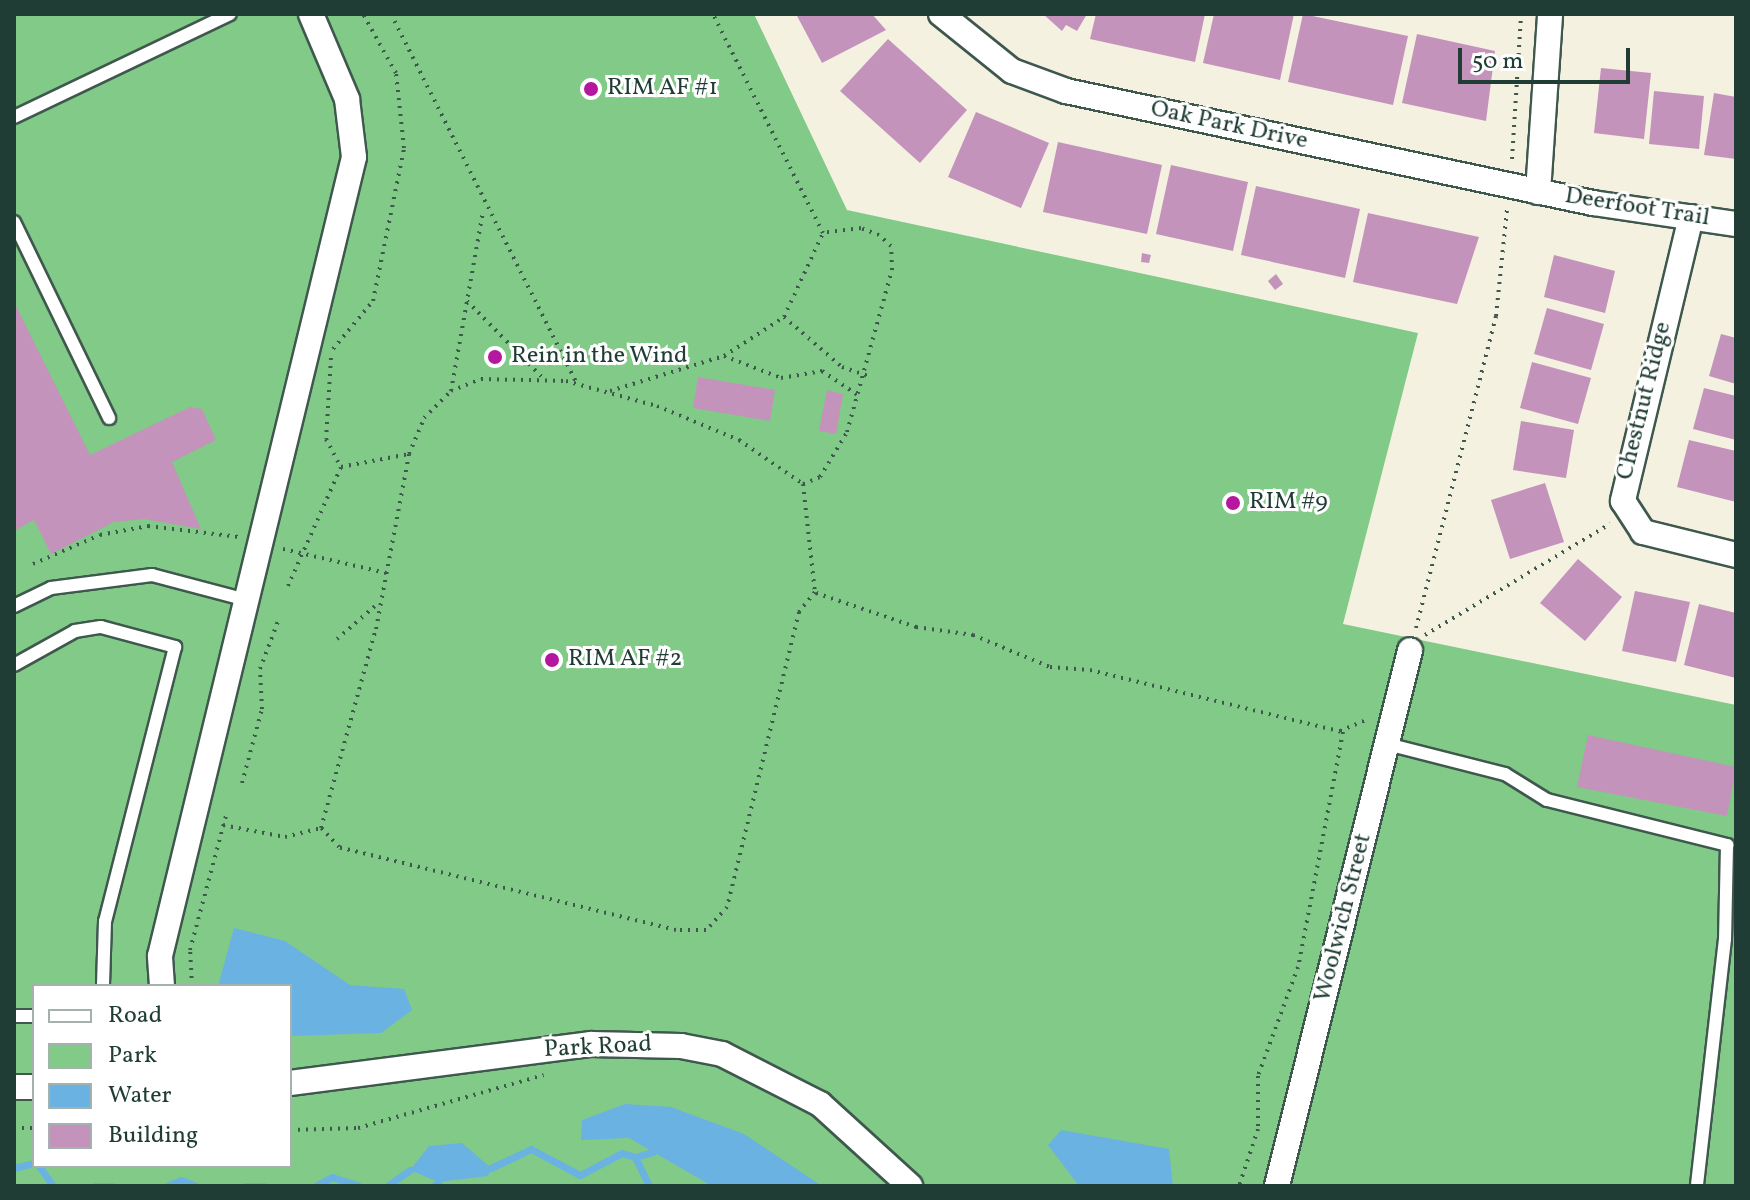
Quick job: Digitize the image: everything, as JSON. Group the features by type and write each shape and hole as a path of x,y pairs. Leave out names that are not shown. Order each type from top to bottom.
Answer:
{"street":[{"path":"162,984 160,956 243,599 354,157 347,99 311,14"},
{"name":"Oak Park Drive","path":"941,14 1012,71 1066,91 1538,192"},
{"path":"1538,192 1550,14"},
{"name":"Deerfoot Trail","path":"1538,192 1736,224"},
{"name":"Chestnut Ridge","path":"1691,217 1624,472 1625,514 1667,543 1736,555"},
{"name":"Woolwich Street","path":"1277,1186 1411,646"},
{"name":"Park Road","path":"292,1083 591,1044 681,1046 722,1054 820,1104 910,1186"}],"lane":[{"path":"14,117 230,14"},
{"path":"14,222 109,418"},
{"path":"14,606 51,588 152,575 243,599"},
{"path":"14,665 75,631 101,627 175,647 105,921 103,984"},
{"path":"1387,744 1505,774 1547,800 1727,845 1725,939 1697,1186"}],"path":[{"path":"341,467 326,439 332,350 373,301 404,148 396,73 363,14"},
{"path":"391,14 484,208 577,384"},
{"path":"713,14 823,233"},
{"path":"1512,159 1521,14"},
{"path":"451,391 484,208"},
{"path":"1411,646 1496,316 1507,210"},
{"path":"803,484 820,477 868,376 891,246 861,228 823,233"},
{"path":"606,392 724,356 784,317 823,233"},
{"path":"467,301 545,380"},
{"path":"784,317 842,367 868,376"},
{"path":"724,356 781,378 822,371 859,396"},
{"path":"481,379 577,384 739,440 803,484 815,592 799,612 727,907 706,930 676,930 339,847 321,828 376,629 375,606 386,573 409,454 424,418 451,391 481,379"},
{"path":"288,586 308,555 324,493 341,467 409,454"},
{"path":"1411,646 1625,514"},
{"path":"33,564 100,535 148,526 241,537"},
{"path":"270,546 386,573"},
{"path":"815,592 916,627 973,635 1050,667 1090,670 1343,732 1298,967 1258,1076 1258,1129 1239,1186"},
{"path":"337,639 375,606"},
{"path":"242,783 262,709 260,669 278,621"},
{"path":"192,984 190,950 226,816"},
{"path":"223,825 285,837 321,828"},
{"path":"292,1130 358,1128 562,1071"}],"green space":[{"path":"14,14 754,14 847,210 1418,333 1343,624 1736,705 1736,1186 14,1186"}],"water":[{"path":"234,928 285,941 350,985 404,989 412,1010 381,1033 292,1036 292,984 219,984"},
{"path":"625,1104 671,1107 744,1134 822,1186 712,1186 629,1138 581,1140 582,1120"},
{"path":"1061,1130 1169,1149 1173,1186 1079,1186 1048,1145"},
{"path":"462,1143 491,1168 488,1176 438,1182 410,1170 429,1146"}],"building":[{"path":"796,14 872,14 886,30 822,63"},
{"path":"1043,14 1087,14 1077,31 1066,25 1062,31"},
{"path":"1096,14 1205,14 1195,62 1090,39"},
{"path":"1214,14 1294,14 1280,80 1203,63"},
{"path":"1303,14 1408,36 1393,105 1288,82"},
{"path":"1417,34 1495,51 1486,121 1402,103"},
{"path":"888,39 967,110 920,163 840,91"},
{"path":"1601,68 1651,73 1644,139 1594,133"},
{"path":"1654,91 1704,96 1699,149 1649,144"},
{"path":"1714,93 1736,97 1736,159 1704,155"},
{"path":"976,112 1049,143 1021,208 948,177"},
{"path":"1058,142 1162,165 1147,234 1043,212"},
{"path":"1171,165 1248,182 1233,251 1156,234"},
{"path":"1256,186 1360,209 1345,278 1241,255"},
{"path":"1368,213 1479,237 1457,304 1353,282"},
{"path":"1142,253 1151,255 1149,263 1141,262"},
{"path":"1554,255 1615,271 1605,313 1544,297"},
{"path":"1276,274 1283,284 1275,290 1268,281"},
{"path":"14,302 90,455 190,407 202,409 216,440 172,462 201,529 144,519 114,522 51,554 34,520 14,531"},
{"path":"1547,308 1604,324 1591,370 1534,354"},
{"path":"1721,334 1736,338 1736,384 1709,376"},
{"path":"1532,362 1591,378 1578,424 1520,408"},
{"path":"698,377 775,390 770,421 693,408"},
{"path":"1704,388 1736,396 1736,440 1693,429"},
{"path":"827,390 843,394 836,434 819,431"},
{"path":"1521,421 1574,430 1566,478 1513,470"},
{"path":"1689,440 1736,451 1736,502 1677,487"},
{"path":"1545,483 1564,542 1510,559 1491,500"},
{"path":"1578,559 1622,597 1585,641 1540,603"},
{"path":"1635,591 1690,602 1676,662 1622,651"},
{"path":"1699,604 1736,613 1736,678 1684,665"},
{"path":"1588,735 1736,767 1727,816 1577,787"}],"waterway":[{"path":"491,1168 531,1149 580,1175 622,1153 635,1157 649,1186"},
{"path":"635,1157 653,1152"},
{"path":"14,1168 32,1164"},
{"path":"40,1168 53,1186"},
{"path":"387,1186 410,1170"},
{"path":"315,1186 332,1177 359,1186"},
{"path":"167,1186 181,1180 196,1186"},
{"path":"434,1186 438,1182"},
{"path":"95,1186 112,1186"},
{"path":"245,1186 264,1186"}],"place":[{"name":"RIM AF #1","path":"591,89"},
{"name":"Rein in the Wind","path":"495,357"},
{"name":"RIM #9","path":"1233,503"},
{"name":"RIM AF #2","path":"552,660"}]}
